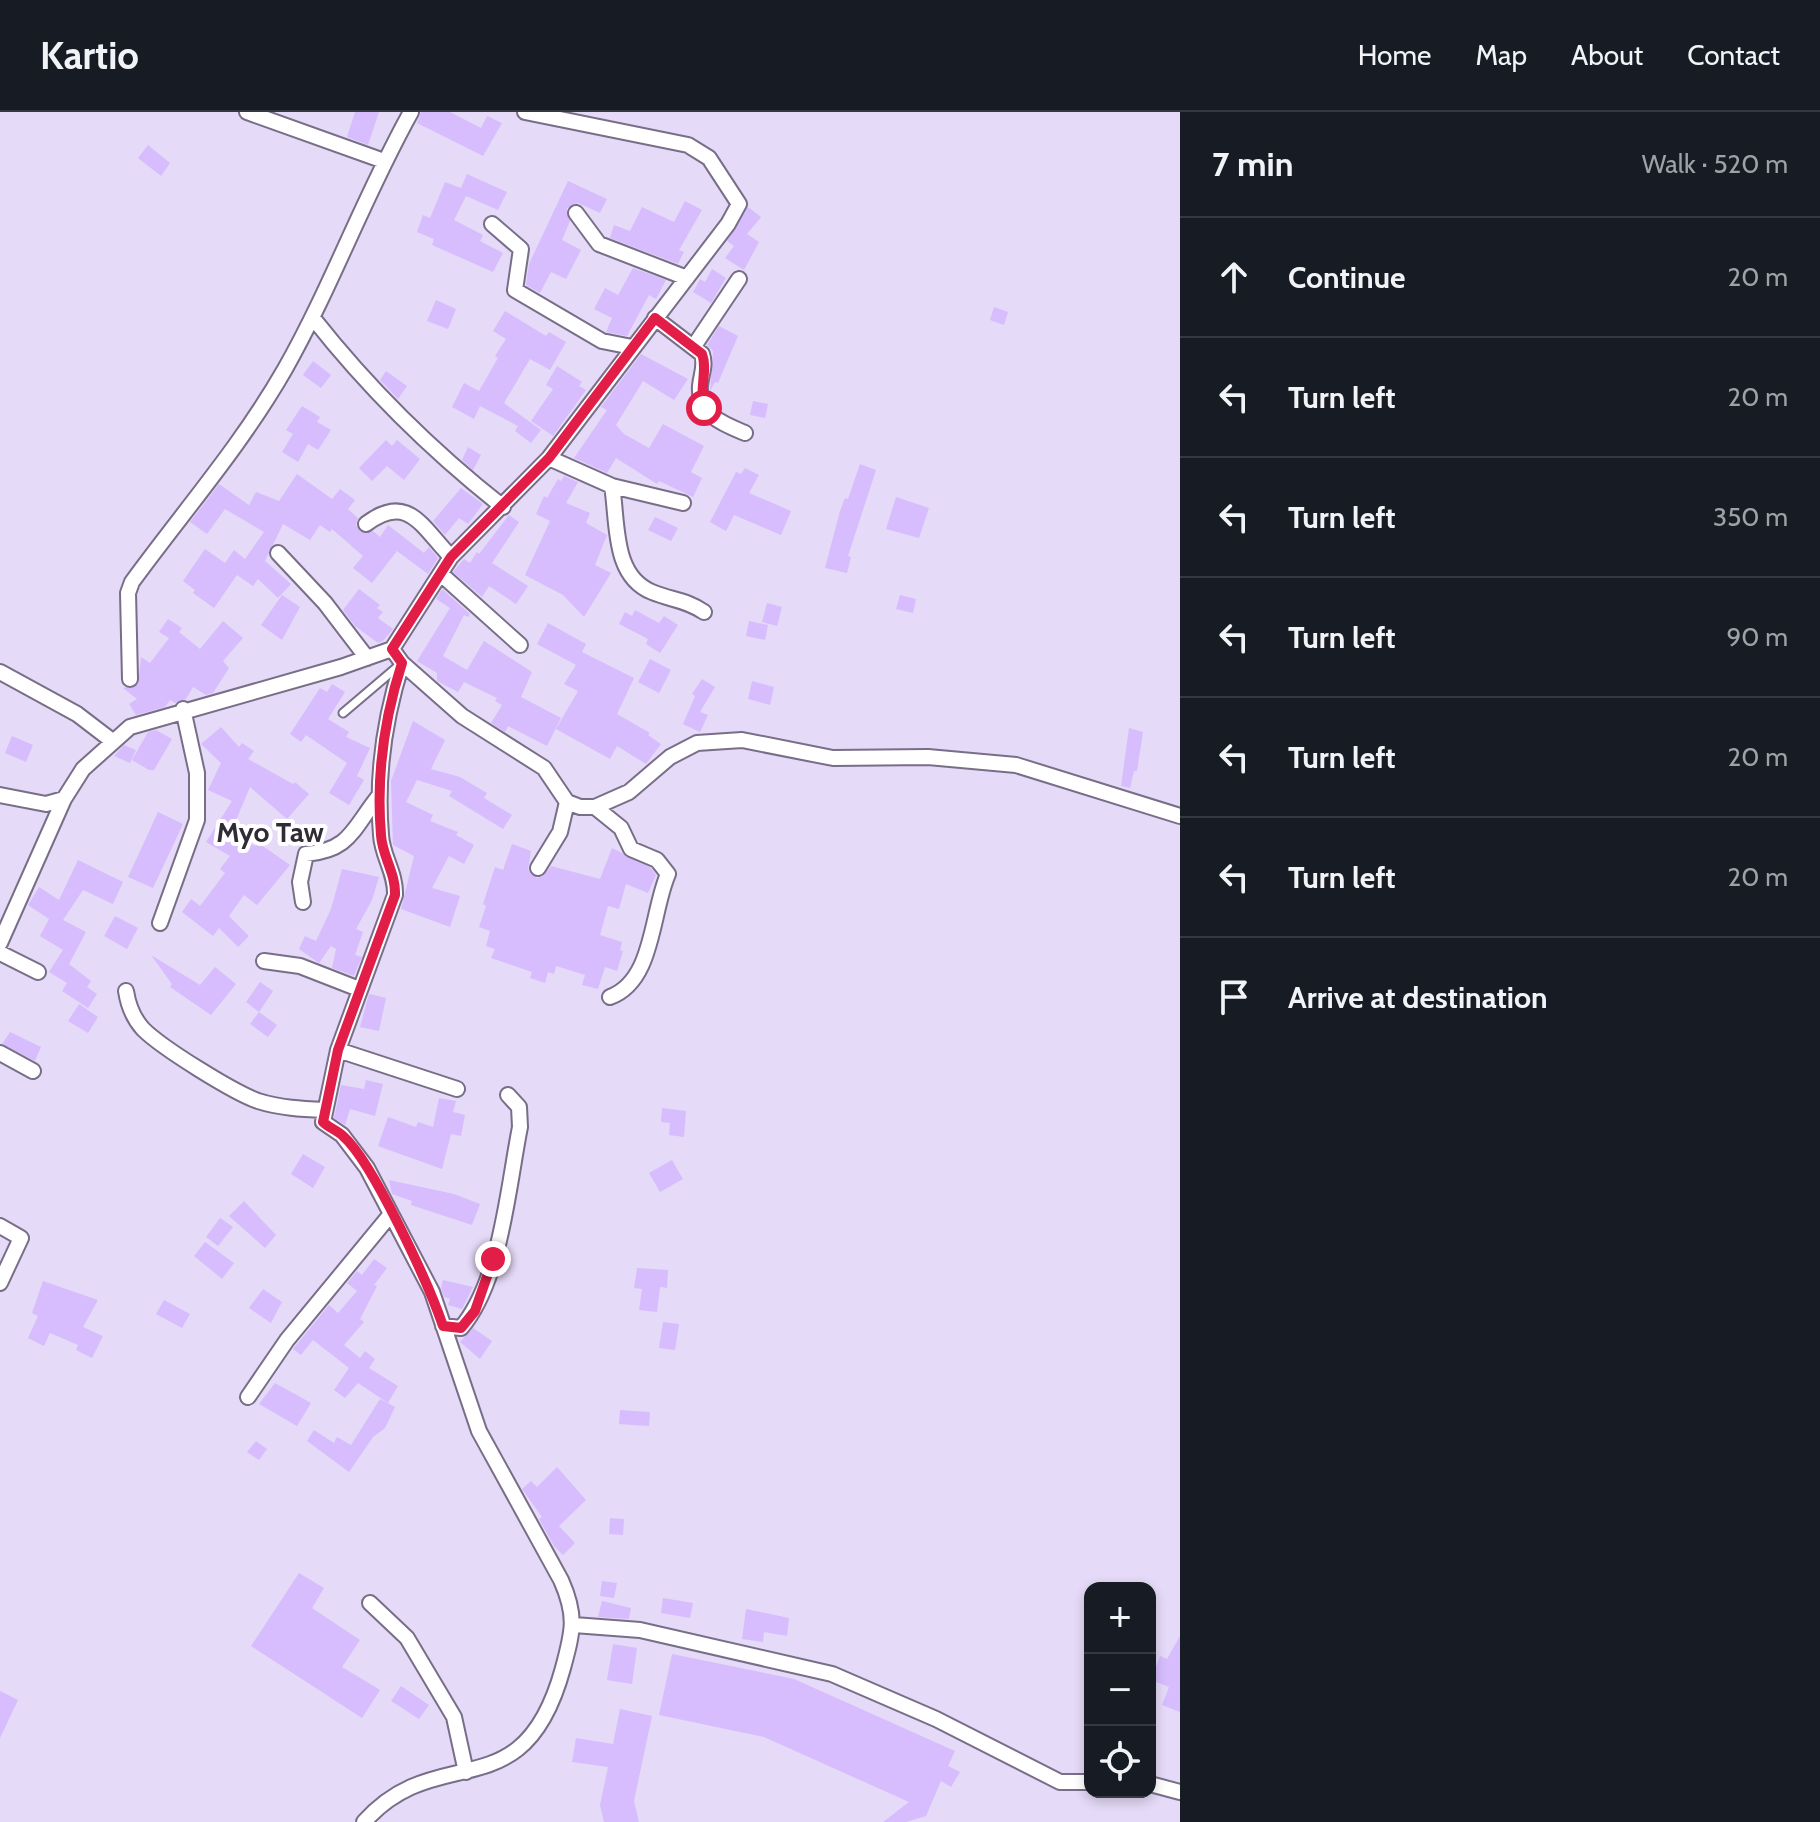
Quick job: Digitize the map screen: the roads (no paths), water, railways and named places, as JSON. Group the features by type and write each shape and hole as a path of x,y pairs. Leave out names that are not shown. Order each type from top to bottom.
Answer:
{"street":[{"path":"247,112 384,161"},
{"path":"130,679 128,593 132,582 248,429 313,318 384,161 411,112"},
{"path":"38,972 0,943 64,799 83,769 111,740 130,727 392,649 451,557 549,458 728,224 739,204 709,158 675,142 525,112"},
{"path":"576,213 599,244 687,278"},
{"path":"492,224 521,249 515,290 602,341 632,347"},
{"path":"694,346 739,279"},
{"path":"313,318 348,362 429,446 503,507"},
{"path":"655,318 694,346 705,362 700,386 704,408 720,423 745,433"},
{"path":"549,458 612,486 683,503"},
{"path":"612,486 619,555 630,573 642,587 691,602 704,612"},
{"path":"366,524 384,510 398,508 411,515 451,557"},
{"path":"278,553 325,603 367,658"},
{"path":"442,575 520,645"},
{"path":"392,649 402,663 462,716 544,768 567,802 595,807 621,828 631,849 657,860 668,874 656,906 640,973 621,993 610,997"},
{"path":"364,1822 399,1790 504,1761 522,1748 542,1722 556,1692 574,1625 572,1605 561,1580 479,1431 432,1292 355,1150 342,1135 323,1122 338,1050 395,895 395,879 381,837 378,797 386,715 402,663"},
{"path":"0,672 77,714 111,740"},
{"path":"160,923 197,820 197,773 183,709"},
{"path":"595,807 638,787 670,757 697,743 742,740 833,758 928,757 1016,765 1180,816"},
{"path":"0,795 46,804 64,799"},
{"path":"303,902 300,882 306,854 326,853 340,847 378,797"},
{"path":"538,868 560,832 567,802"},
{"path":"264,961 300,966 359,989"},
{"path":"126,991 128,1004 143,1029 222,1082 257,1100 289,1108 325,1110"},
{"path":"338,1050 457,1089"},
{"path":"0,1053 33,1071"},
{"path":"443,1326 461,1328 475,1311 493,1259 520,1127 519,1107 508,1095"},
{"path":"248,1397 287,1340 391,1214"},
{"path":"0,1226 21,1238 0,1283"},
{"path":"370,1603 407,1638 454,1717 466,1772"},
{"path":"574,1625 640,1630 832,1674 936,1719 1060,1782 1084,1782"},
{"path":"1156,1786 1180,1792"}],"lane":[{"path":"343,713 402,663"}],"district":[{"name":"Myo Taw","path":"270,832"}]}
